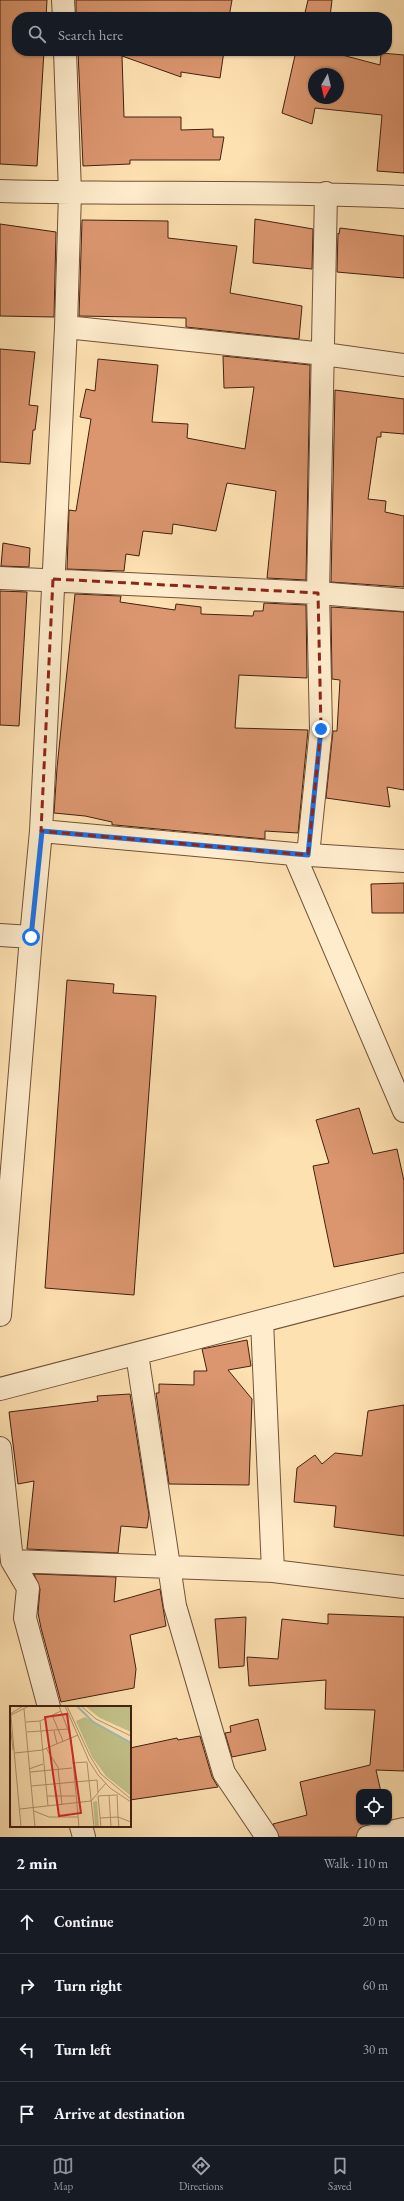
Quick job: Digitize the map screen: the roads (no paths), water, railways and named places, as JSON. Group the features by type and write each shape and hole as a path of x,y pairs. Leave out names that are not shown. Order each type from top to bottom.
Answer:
{"street":[{"path":"63,0 64,12"},
{"path":"0,1315 31,937 42,831 66,327 70,193 65,56"},
{"path":"0,191 70,193 326,193 404,197"},
{"path":"326,193 324,354 318,593 321,729 301,854 404,1112"},
{"path":"66,327 324,354 404,365"},
{"path":"0,578 53,579 318,593 404,600"},
{"path":"42,831 301,854 404,861"},
{"path":"0,935 31,937"},
{"path":"0,1389 404,1284"},
{"path":"262,1321 273,1571"},
{"path":"137,1354 175,1606 224,1773 267,1837"},
{"path":"0,1448 12,1561 28,1588 26,1618 49,1706"},
{"path":"12,1561 170,1569 273,1571 404,1587"},
{"path":"81,1827 84,1837"},
{"path":"368,1837 404,1829"}]}
